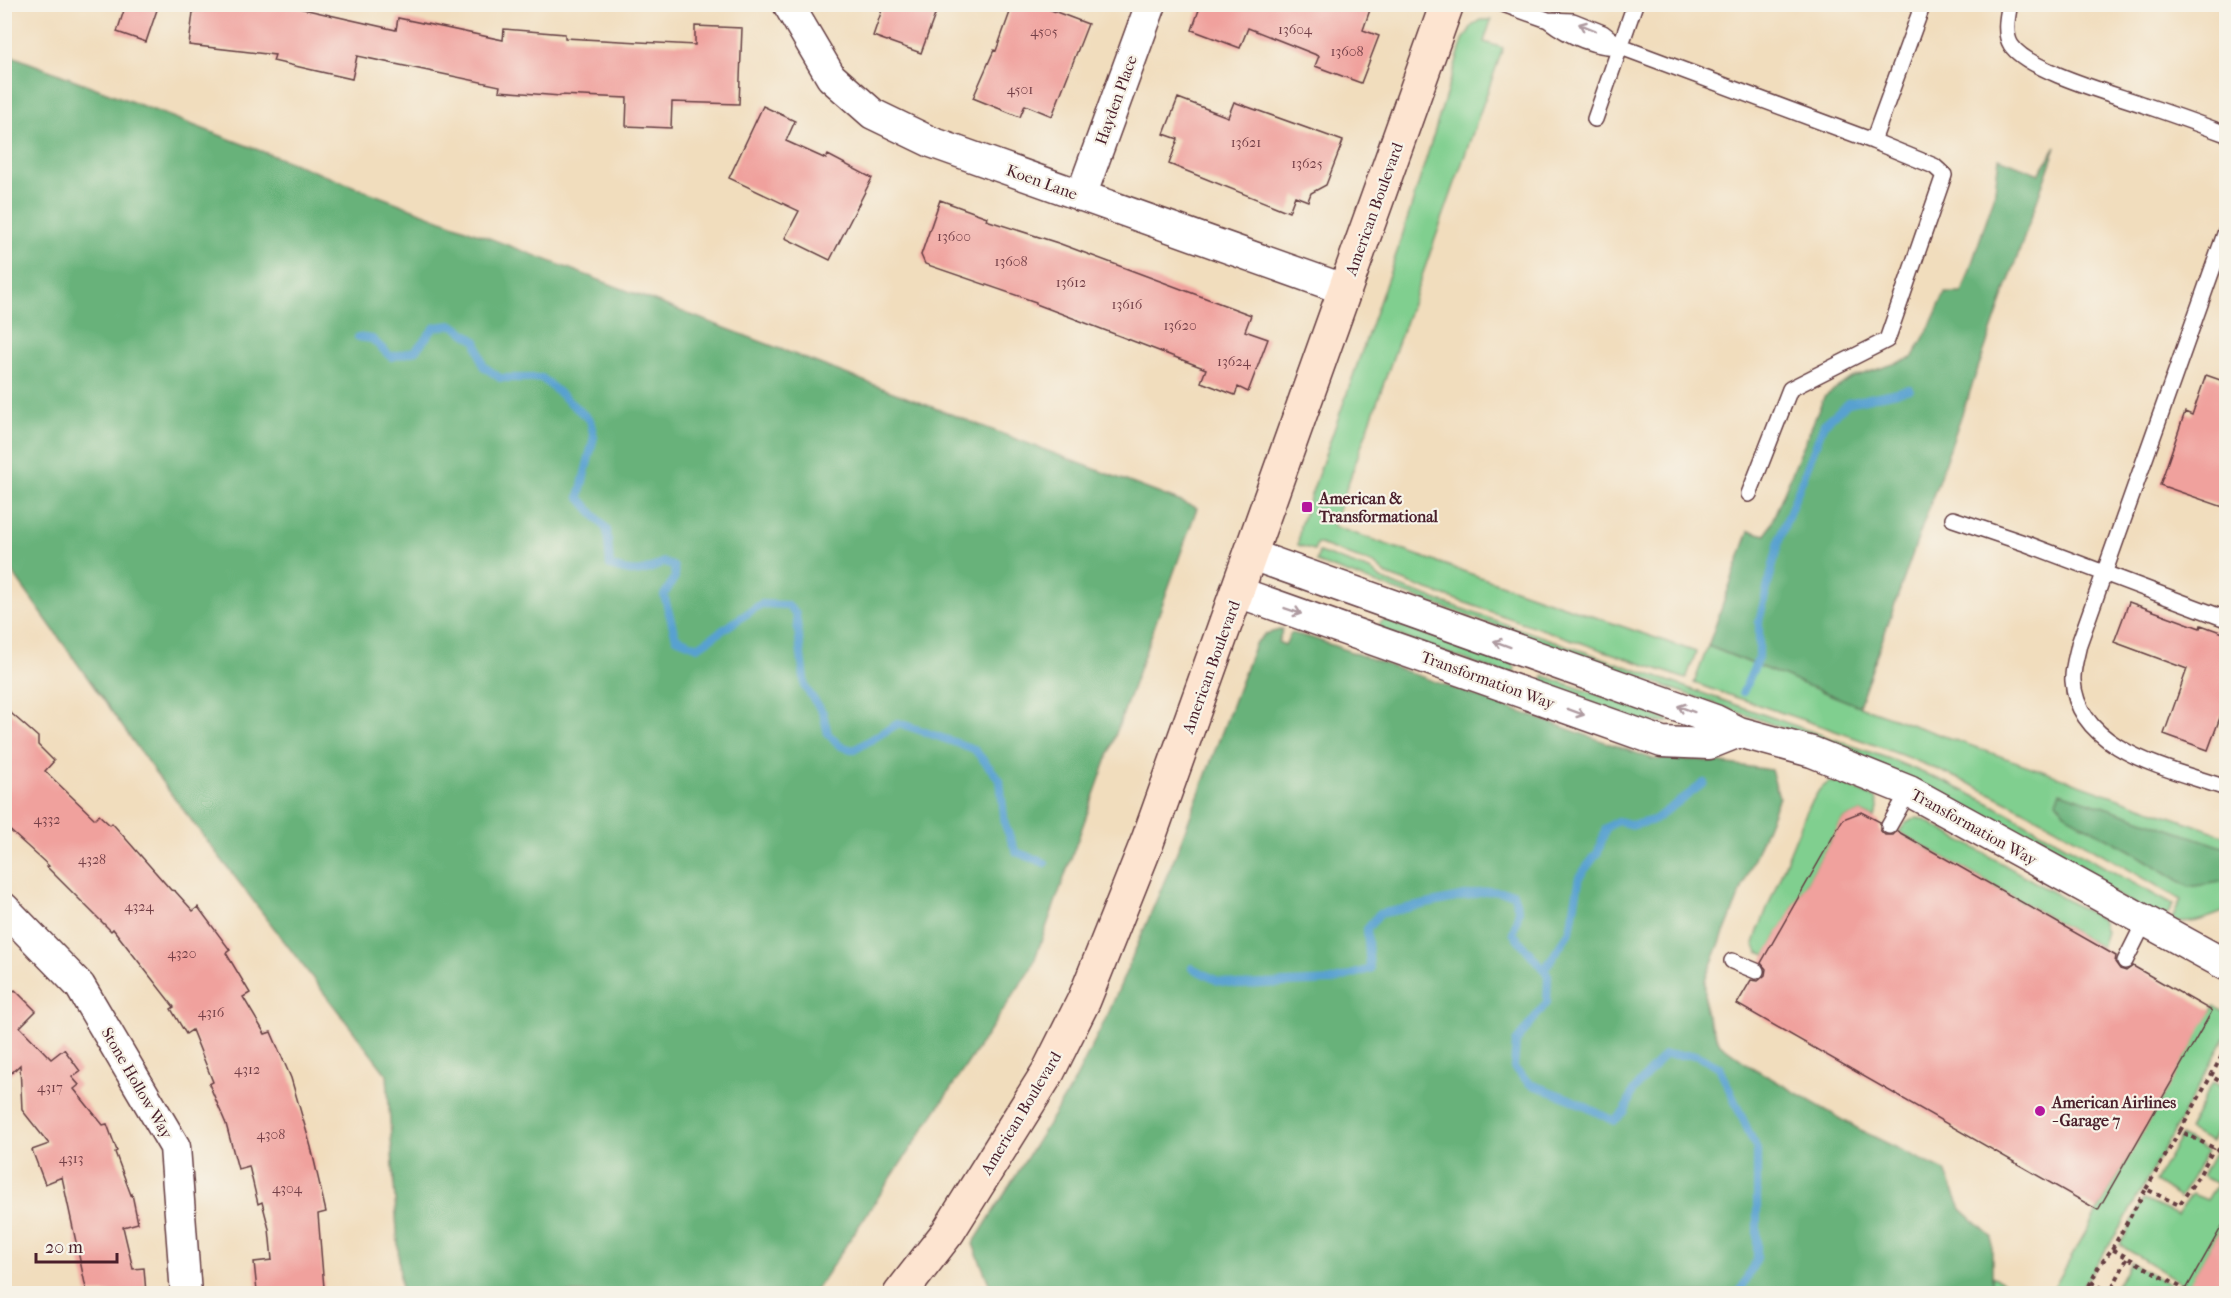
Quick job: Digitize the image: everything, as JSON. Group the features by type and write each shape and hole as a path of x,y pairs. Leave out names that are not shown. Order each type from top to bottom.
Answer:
{"street":[{"name":"Koen Lane","path":"788,4 831,76 873,114 931,142 1346,290"},
{"name":"Hayden Place","path":"1081,196 1151,4"},
{"name":"American Boulevard","path":"900,1293 954,1222 1048,1072 1084,1000 1148,840 1252,555 1447,4"},
{"name":"Transformation Way","path":"1252,555 1715,720 1739,732 1812,752 1909,791 2226,965"},
{"name":"Transformation Way","path":"1238,592 1662,742 1709,744 1739,732"},
{"name":"Stone Hollow Way","path":"4,908 80,986 175,1147 186,1293"},
{"path":"2196,949 2226,937"}],"lane":[{"path":"1503,4 1548,20 1563,32 1603,47 1621,47 1873,141 1934,166 1944,175 1887,340 1790,388 1749,494"},
{"path":"1595,119 1635,4"},
{"path":"1873,141 1923,4"},
{"path":"2010,4 2007,27 2010,44 2032,63 2079,83 2226,134"},
{"path":"2226,231 2079,644 2073,680 2079,705 2092,727 2107,742 2134,756 2226,788"},
{"path":"1953,519 2226,618"},
{"path":"1889,826 1909,791"},
{"path":"2125,962 2145,921"},
{"path":"1732,961 1756,971"}],"path":[{"path":"2085,1293 2226,1048"},
{"path":"2211,1076 2226,1085"},
{"path":"2180,1131 2226,1154"},
{"path":"2146,1189 2180,1204 2214,1148"},
{"path":"2112,1249 2191,1293"},
{"path":"2091,1282 2109,1292 2127,1257"}],"green space":[{"path":"1481,20 1491,20 1484,42 1503,48 1333,526 1696,652 1686,679 1387,575 1374,564 1317,543 1314,550 1298,545 1300,526 1398,249 1463,40 1472,26"},
{"path":"4,53 1197,508 1032,967 814,1293 401,1293 387,1075 162,782 5,562"},
{"path":"2056,147 1859,706 1708,646 1749,531 1766,535 1824,397 1851,378 1912,358 1945,293 1962,293 1994,197 1999,158 2039,174"},
{"path":"1319,552 1372,571 1381,579 1400,587 1890,759 1989,803 2173,905 2164,920 1828,744 1316,562"},
{"path":"1384,620 1513,664 1514,673 1508,675 1380,629 1380,623"},
{"path":"1283,629 1278,642 1285,645 1291,633 1312,638 1653,759 1700,760 1771,770 1779,797 1705,980 1705,1011 1720,1044 1750,1066 1862,1131 1945,1171 1961,1209 1992,1237 1992,1293 993,1293 973,1244 1073,1084 1109,1012 1178,849 1255,644 1265,634"},
{"path":"1708,646 1859,706 2226,836 2226,911 2193,922 2171,921 2181,900 2010,803 1950,775 1878,746 1694,683"},
{"path":"1544,676 1669,720 1669,722 1643,722 1541,684"},
{"path":"1829,782 1840,783 1876,798 1877,813 1874,818 1861,812 1843,819 1766,955 1758,952 1754,944 1758,931 1807,810 1819,790"},
{"path":"2060,792 2226,848 2226,881 2189,887 2131,851 2069,817 2056,801"},
{"path":"1916,818 1923,819 2102,920 2106,932 2101,947 1899,832 1906,823"},
{"path":"2214,1006 2226,1014 2226,1036 2123,1223 2080,1293 2051,1293"},
{"path":"2213,1082 2226,1090 2226,1121 2222,1119 2211,1142 2188,1130"},
{"path":"2181,1136 2207,1151 2180,1198 2155,1182"},
{"path":"2215,1152 2226,1158 2226,1219 2188,1287 2120,1245 2144,1200 2177,1215 2192,1194 2207,1200 2217,1184 2202,1176"},
{"path":"2131,1263 2185,1293 2174,1293 2163,1288 2152,1293 2111,1293"},
{"path":"1992,1276 2024,1293 1992,1293"}],"building":[{"path":"126,4 159,4 146,42 117,32"},
{"path":"194,4 281,4 396,30 398,18 503,40 504,29 565,34 565,38 695,45 695,26 742,28 739,104 672,102 671,128 626,126 627,98 499,91 500,86 357,56 352,79 273,61 275,55 189,45"},
{"path":"884,4 939,4 921,53 873,36"},
{"path":"1013,4 1035,4 1088,24 1052,116 1025,105 1020,117 973,98 994,50 996,51"},
{"path":"1201,4 1372,4 1363,30 1379,36 1361,83 1315,66 1319,56 1248,28 1240,48 1192,30"},
{"path":"1178,98 1228,117 1234,102 1343,141 1326,185 1311,193 1308,201 1295,196 1289,212 1169,164 1178,139 1164,134"},
{"path":"763,106 795,121 786,141 826,159 828,155 872,178 830,260 785,238 799,211 729,178"},
{"path":"940,200 987,217 986,220 1058,243 1251,315 1245,331 1268,339 1248,392 1238,387 1235,395 1201,382 1206,369 1036,304 1036,302 925,264 921,255"},
{"path":"2206,375 2226,382 2226,508 2160,485 2185,412 2192,415"},
{"path":"2129,602 2200,628 2201,625 2226,634 2226,717 2221,715 2208,750 2164,734 2187,669 2114,642"},
{"path":"4,707 38,737 38,745 54,761 45,771 95,819 99,815 110,825 112,823 171,890 175,891 193,911 198,907 230,950 226,953 250,993 243,997 265,1034 271,1032 291,1078 311,1147 326,1212 318,1214 324,1288 257,1291 254,1262 272,1260 269,1229 262,1202 258,1204 249,1166 238,1169 226,1124 209,1084 213,1082 192,1030 186,1034 171,1009 174,1007 113,929 111,931 47,867 49,866 4,825"},
{"name":"American Airlines - Garage 7","path":"1861,812 1880,822 1880,830 1885,835 1893,835 1897,831 2116,956 2115,962 2120,969 2126,971 2133,966 2212,1011 2098,1210 1737,1004 1751,980 1758,981 1765,975 1766,969 1761,963 1843,819"},
{"path":"15,990 36,1011 20,1027 51,1059 64,1049 80,1071 72,1077 79,1085 74,1089 103,1125 107,1124 117,1151 115,1152 132,1194 138,1223 123,1227 133,1269 144,1268 146,1293 87,1293 62,1177 45,1184 32,1150 49,1144 22,1110 20,1065 4,1080 4,1000"},
{"path":"2226,1219 2226,1293 2184,1293"}],"waterway":[{"path":"358,337 372,339 391,357 415,351 435,327 453,325 476,341 483,366 500,378 542,378 590,420 594,437 579,497 607,530 610,566 644,571 664,562 674,567 675,577 664,595 676,638 698,647 761,604 787,605 796,614 805,687 823,713 828,734 840,746 854,750 899,723 974,749 1000,780 1005,825 1016,852 1045,863"},
{"path":"1743,692 1759,657 1759,621 1780,537 1824,424 1848,403 1910,389"},
{"path":"1544,970 1570,931 1580,876 1598,852 1606,828 1617,821 1634,825 1654,820 1704,783"},
{"path":"1192,968 1218,981 1241,985 1331,981 1370,969 1367,929 1379,914 1489,891 1513,893 1519,911 1513,933 1548,975 1547,1002 1516,1042 1514,1068 1530,1084 1570,1099 1614,1121 1625,1111 1633,1091 1664,1055 1696,1055 1719,1067 1757,1150 1757,1258 1739,1294"}],"place":[{"name":"American & Transformational","path":"1307,507"},
{"name":"American Airlines - Garage 7","path":"2040,1111"}]}
